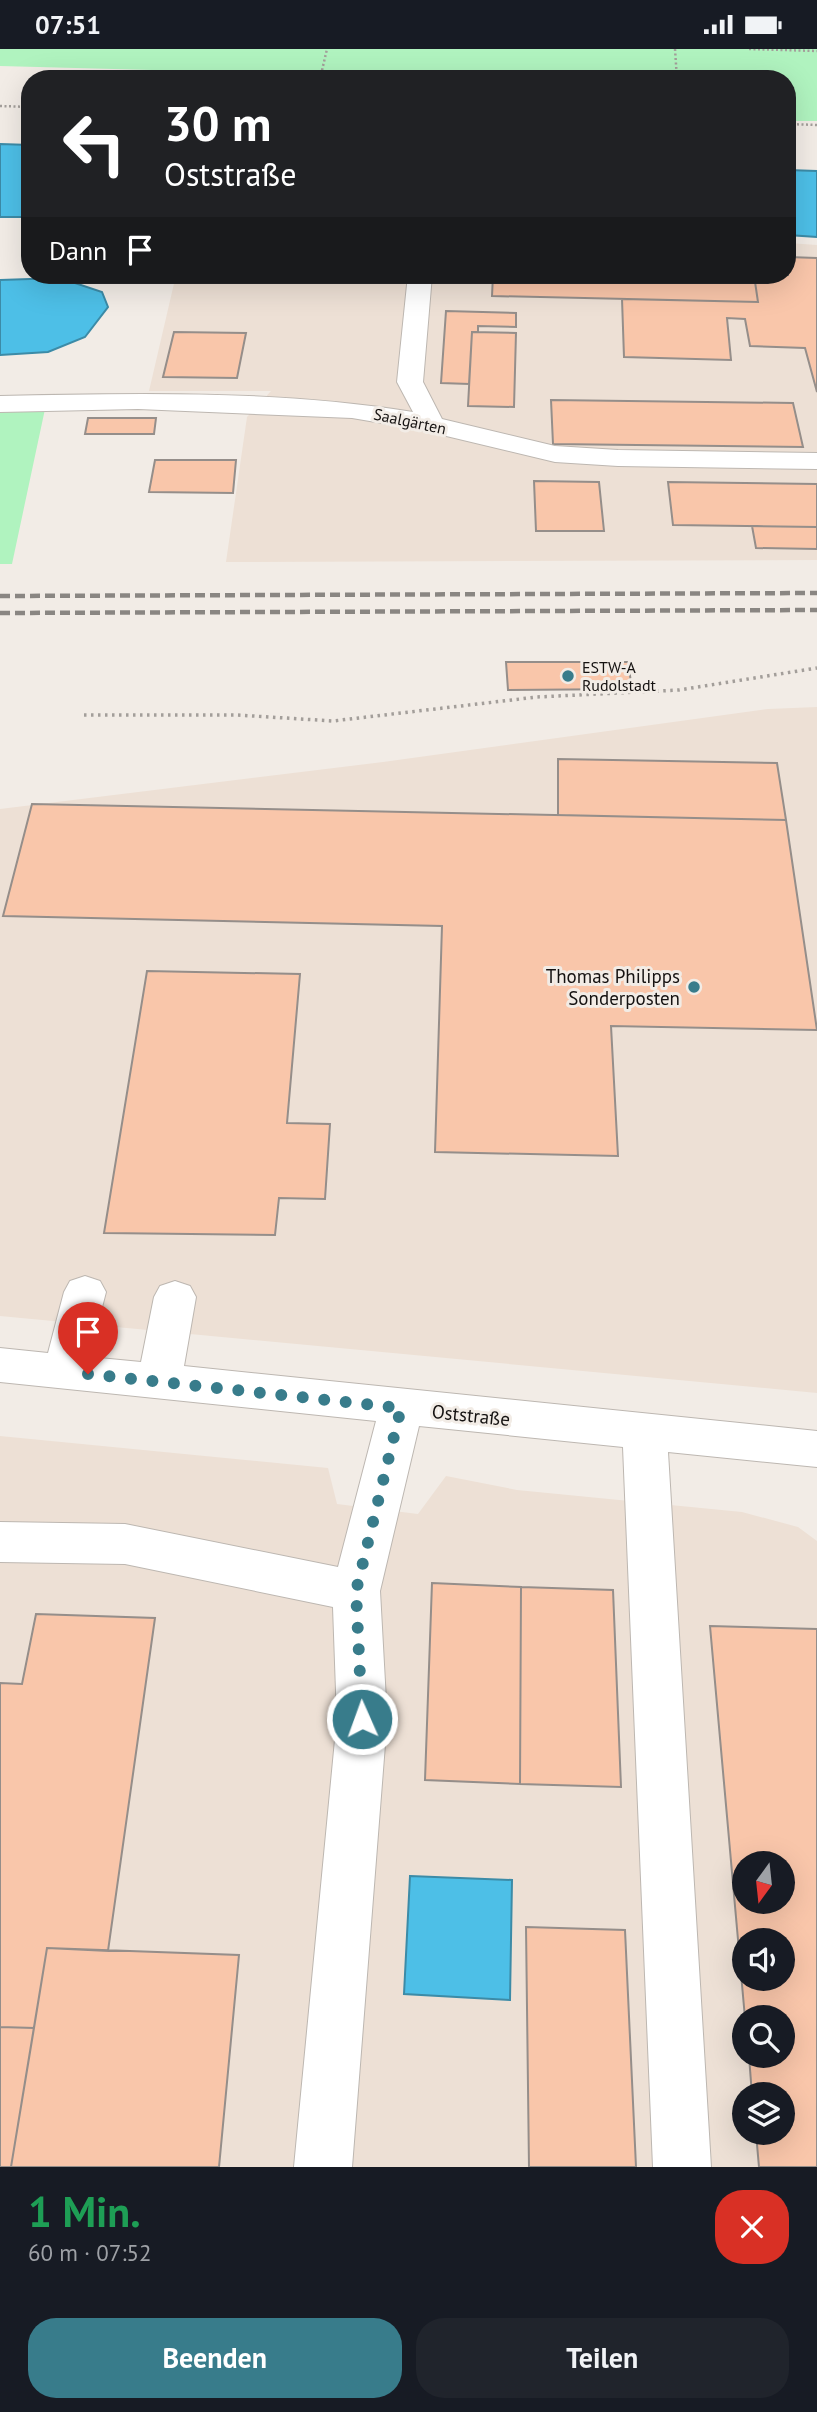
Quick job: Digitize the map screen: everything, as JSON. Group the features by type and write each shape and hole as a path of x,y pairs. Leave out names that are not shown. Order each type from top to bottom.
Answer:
{"street":[{"path":"419,284 410,382 432,425"},
{"name":"Saalgärten","path":"0,404 138,401 352,410 432,425 555,454 618,458 817,461"},
{"path":"64,1372 85,1292"},
{"path":"159,1382 175,1297"},
{"name":"Oststraße","path":"0,1365 817,1450"},
{"path":"323,2167 362,1719 356,1591 401,1408"},
{"path":"645,1432 682,2167"},
{"path":"0,1542 125,1544 356,1591"}],"path":[{"path":"322,70 327,49"},
{"path":"675,49 676,70"},
{"path":"748,49 817,51"},
{"path":"0,106 21,107"},
{"path":"796,124 817,125"},
{"path":"84,715 237,715 332,721 537,697 679,690 817,668"}],"shaded area":[{"path":"796,244 817,245 817,560 226,562 247,417 271,391 149,391 174,284 796,284"},
{"path":"817,707 817,1393 0,1316 0,809 383,762 768,709"},
{"path":"0,1436 328,1468 337,1504 418,1514 446,1476 517,1490 742,1512 798,1527 817,1541 817,2167 0,2167"}],"green space":[{"path":"0,49 817,49 817,121 796,121 796,70 153,70 0,66"},
{"path":"45,409 12,564 0,564 0,410"}],"water":[{"path":"0,144 21,145 21,217 0,217"},
{"path":"796,170 817,171 817,237 796,236"},
{"path":"21,279 21,284 78,284 102,292 108,307 85,337 48,352 0,355 0,280"},
{"path":"410,1876 512,1880 510,2000 404,1994"}],"building":[{"path":"796,257 817,258 817,392 805,348 750,346 745,319 727,318 731,360 624,357 622,299 758,302 755,284 796,284"},
{"path":"493,284 755,284 758,302 492,296"},
{"path":"446,311 516,313 516,327 478,326 478,332 472,332 469,384 441,383"},
{"path":"174,332 246,333 237,378 163,377"},
{"path":"472,332 516,333 514,407 468,406"},
{"path":"551,400 793,403 803,447 553,444"},
{"path":"88,418 156,418 154,434 85,434"},
{"path":"155,460 236,460 233,493 149,492"},
{"path":"534,481 599,482 604,531 536,531"},
{"path":"668,482 817,484 817,527 673,525"},
{"path":"752,526 817,527 817,549 756,548"},
{"name":"ESTW-A Rudolstadt","path":"506,662 628,662 632,689 508,690"},
{"path":"558,759 777,763 786,820 558,815"},
{"path":"32,804 786,820 817,1030 611,1026 618,1156 435,1152 442,926 3,916"},
{"path":"147,971 300,974 287,1123 330,1124 325,1199 279,1198 275,1235 104,1233"},
{"path":"432,1583 521,1587 520,1784 425,1780"},
{"path":"521,1587 613,1590 621,1787 520,1784"},
{"path":"36,1614 155,1618 108,1951 47,1948 34,2028 0,2027 0,1683 22,1684"},
{"path":"710,1626 817,1629 817,2167 759,2167 757,2145 795,2145 795,2082 751,2082 750,2068 795,2068 795,2005 744,2005 743,1991 795,1991 795,1928 737,1928 736,1915 795,1914 795,1851 732,1851 732,1872"},
{"path":"526,1927 625,1930 636,2167 529,2167"},
{"path":"47,1948 239,1955 219,2167 11,2167"},
{"path":"0,2027 34,2028 11,2167 0,2167"}],"railway":[{"path":"0,596 817,593"},
{"path":"0,613 817,610"}],"place":[{"name":"ESTW-A Rudolstadt","path":"568,676"},
{"name":"Thomas Philipps Sonderposten","path":"694,987"}],"route":[{"path":"88,1374 401,1408 356,1591 362,1719"}]}
